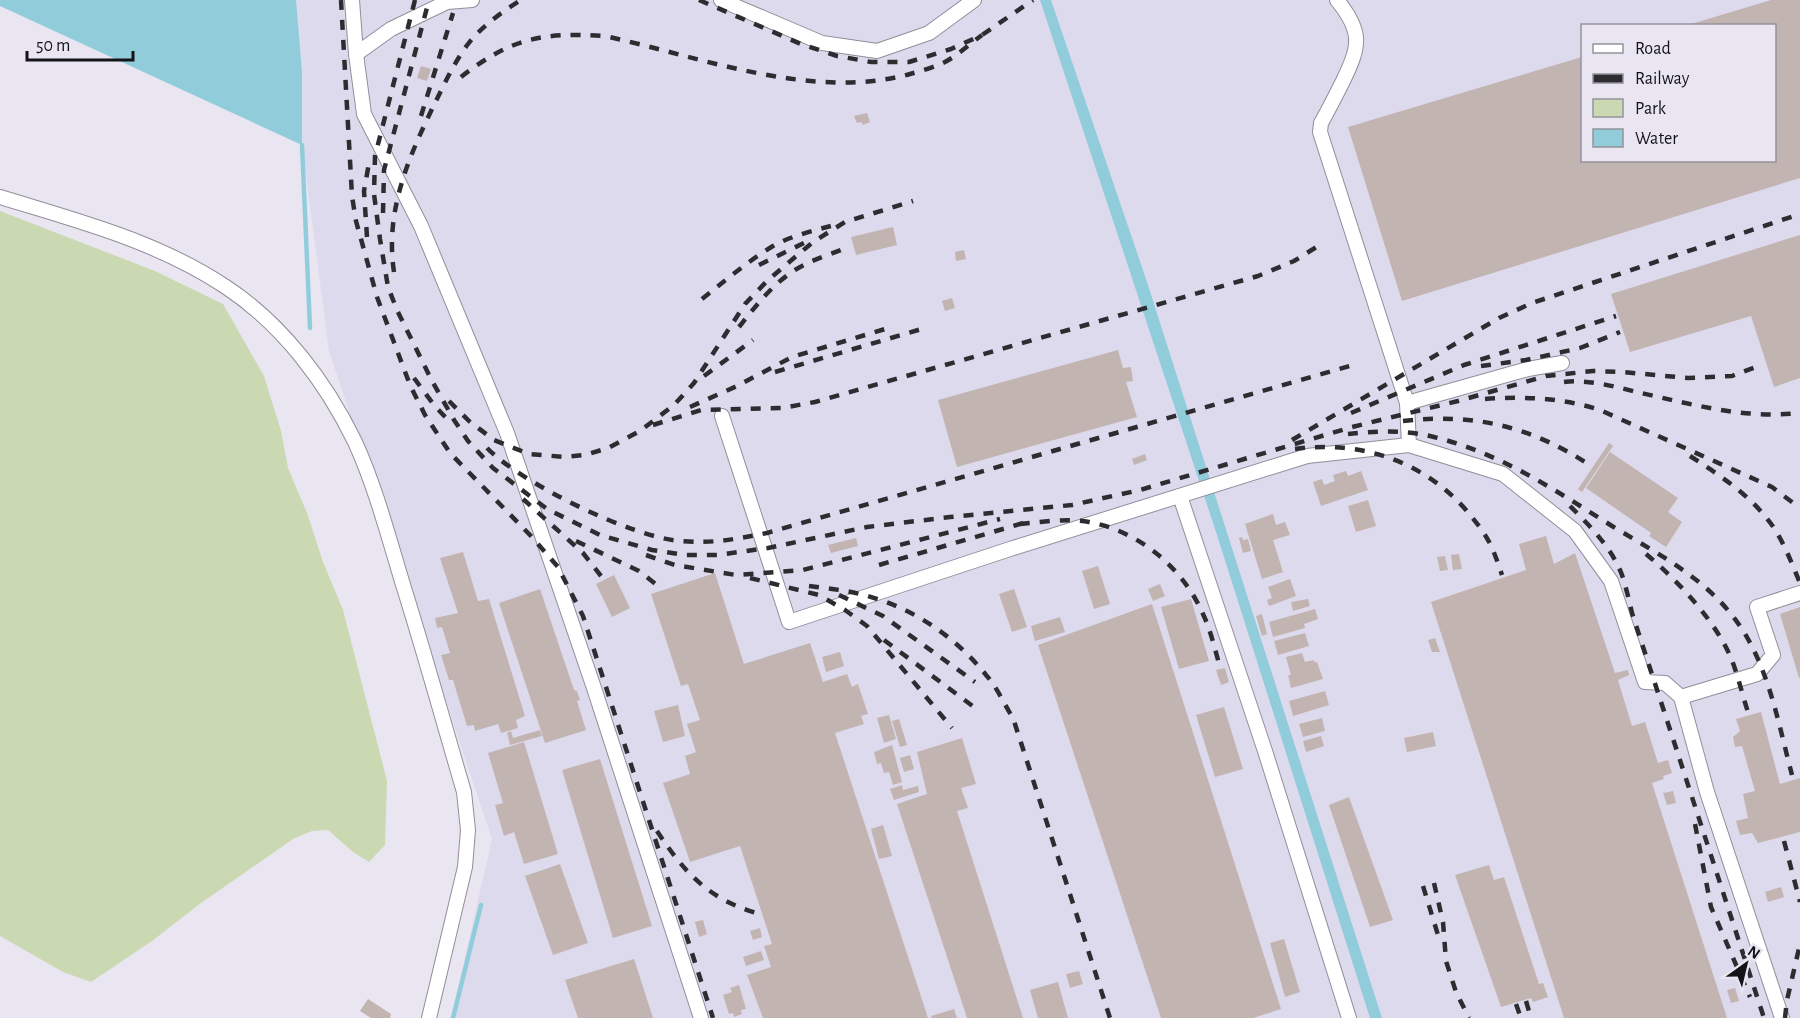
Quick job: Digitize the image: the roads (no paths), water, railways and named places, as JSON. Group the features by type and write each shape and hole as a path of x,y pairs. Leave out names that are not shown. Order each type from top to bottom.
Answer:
{"street":[{"path":"352,0 364,114 421,226 507,433 701,1018"},
{"path":"356,54 391,29 447,2 472,0"},
{"path":"721,0 822,43 877,51 929,33 974,0"},
{"path":"1338,0 1349,14 1357,40 1355,57 1321,123 1320,132 1407,403 1409,445"},
{"path":"0,197 137,240 167,253 227,288 261,315 299,354 321,383 341,416 360,453 377,502 464,792 468,830 465,867 429,1018"},
{"path":"1407,403 1528,369 1562,363"},
{"path":"722,416 789,622 1307,456 1409,445 1503,474 1575,531 1611,581 1645,682 1665,683 1681,697 1707,792 1782,1018"},
{"path":"1180,496 1269,762 1349,1018"},
{"path":"1681,697 1757,674 1773,655 1757,607 1800,593"}],"water":[{"path":"0,0 296,0 302,71 302,145 0,6"},
{"path":"1040,0 1051,0 1147,282 1382,1018 1370,1018 1217,535"}],"waterway":[{"path":"302,145 310,328"},
{"path":"453,1018 481,905"}],"railway":[{"path":"341,0 352,196 356,221 377,297 410,385 425,415 450,453 558,567 583,616 713,1018"},
{"path":"415,0 375,156 374,194 380,239 388,287 397,310 454,420 468,441 493,468 547,509 600,535 652,550 685,555 717,555 768,548 867,527 1072,505 1140,490 1352,427 1458,401 1546,376 1593,371 1688,378 1732,376 1761,365"},
{"path":"383,213 384,170 429,0"},
{"path":"394,272 392,250 395,208 414,148 448,76 468,44 493,20 521,0"},
{"path":"699,0 801,44 837,56 871,62 909,62 951,49 982,35 1033,0"},
{"path":"421,116 453,13"},
{"path":"461,77 496,54 528,40 563,35 583,35 605,36 757,73 834,82 873,81 910,74 941,64 982,35"},
{"path":"367,237 364,191 369,163"},
{"path":"449,401 469,421 494,440 529,454 565,457 585,455 608,448 640,431 674,405 694,383 745,304 768,280 813,242 845,222 913,201"},
{"path":"1292,440 1499,318 1532,303 1800,214"},
{"path":"702,299 773,246 831,226"},
{"path":"759,265 810,240"},
{"path":"653,425 701,410 782,408 815,402 1258,276 1294,261 1323,243"},
{"path":"739,327 764,297 784,278 805,264 848,247"},
{"path":"1351,413 1464,365 1616,316"},
{"path":"775,372 925,328"},
{"path":"690,407 737,386 792,357 885,329"},
{"path":"1481,366 1526,360 1580,348 1620,332"},
{"path":"704,376 753,340"},
{"path":"487,448 503,462 550,492 634,530 680,541 724,540 767,533 1353,365"},
{"path":"414,378 448,420"},
{"path":"1564,382 1603,384 1700,406 1739,412 1800,413"},
{"path":"1485,399 1543,399 1600,410 1772,487 1800,508"},
{"path":"1403,421 1454,419 1501,426 1546,441 1591,466"},
{"path":"1348,434 1368,432 1420,434 1479,452 1547,485 1666,559 1700,583 1729,612 1752,646 1773,700 1792,775"},
{"path":"1295,449 1319,447 1366,451 1410,467 1430,479 1449,493 1481,528 1492,548 1502,575"},
{"path":"1690,456 1736,488 1766,517 1782,541 1800,583"},
{"path":"523,499 583,553 601,576"},
{"path":"1570,506 1606,547 1622,575 1632,613 1764,1018"},
{"path":"646,555 675,565 736,575 803,570 1000,519"},
{"path":"1020,524 1063,520 1089,522 1125,534 1142,543 1157,554 1184,581 1203,614 1220,667"},
{"path":"879,565 1027,522"},
{"path":"576,541 639,571 662,589"},
{"path":"1646,554 1694,601 1715,629 1731,658 1748,712"},
{"path":"750,578 819,595 867,626 952,728"},
{"path":"809,586 860,594 913,614 960,647 994,685 1013,718 1110,1018"},
{"path":"839,595 883,616 975,682"},
{"path":"884,640 978,710"},
{"path":"1695,824 1711,907 1750,997"},
{"path":"657,831 677,859 698,882 724,900 756,913"},
{"path":"1784,841 1800,902"},
{"path":"1434,883 1443,922 1446,961 1456,992 1469,1018"},
{"path":"1423,886 1438,935"},
{"path":"1785,1018 1800,944"},
{"path":"1526,1001 1531,1018"},
{"path":"1516,1004 1521,1018"}]}
